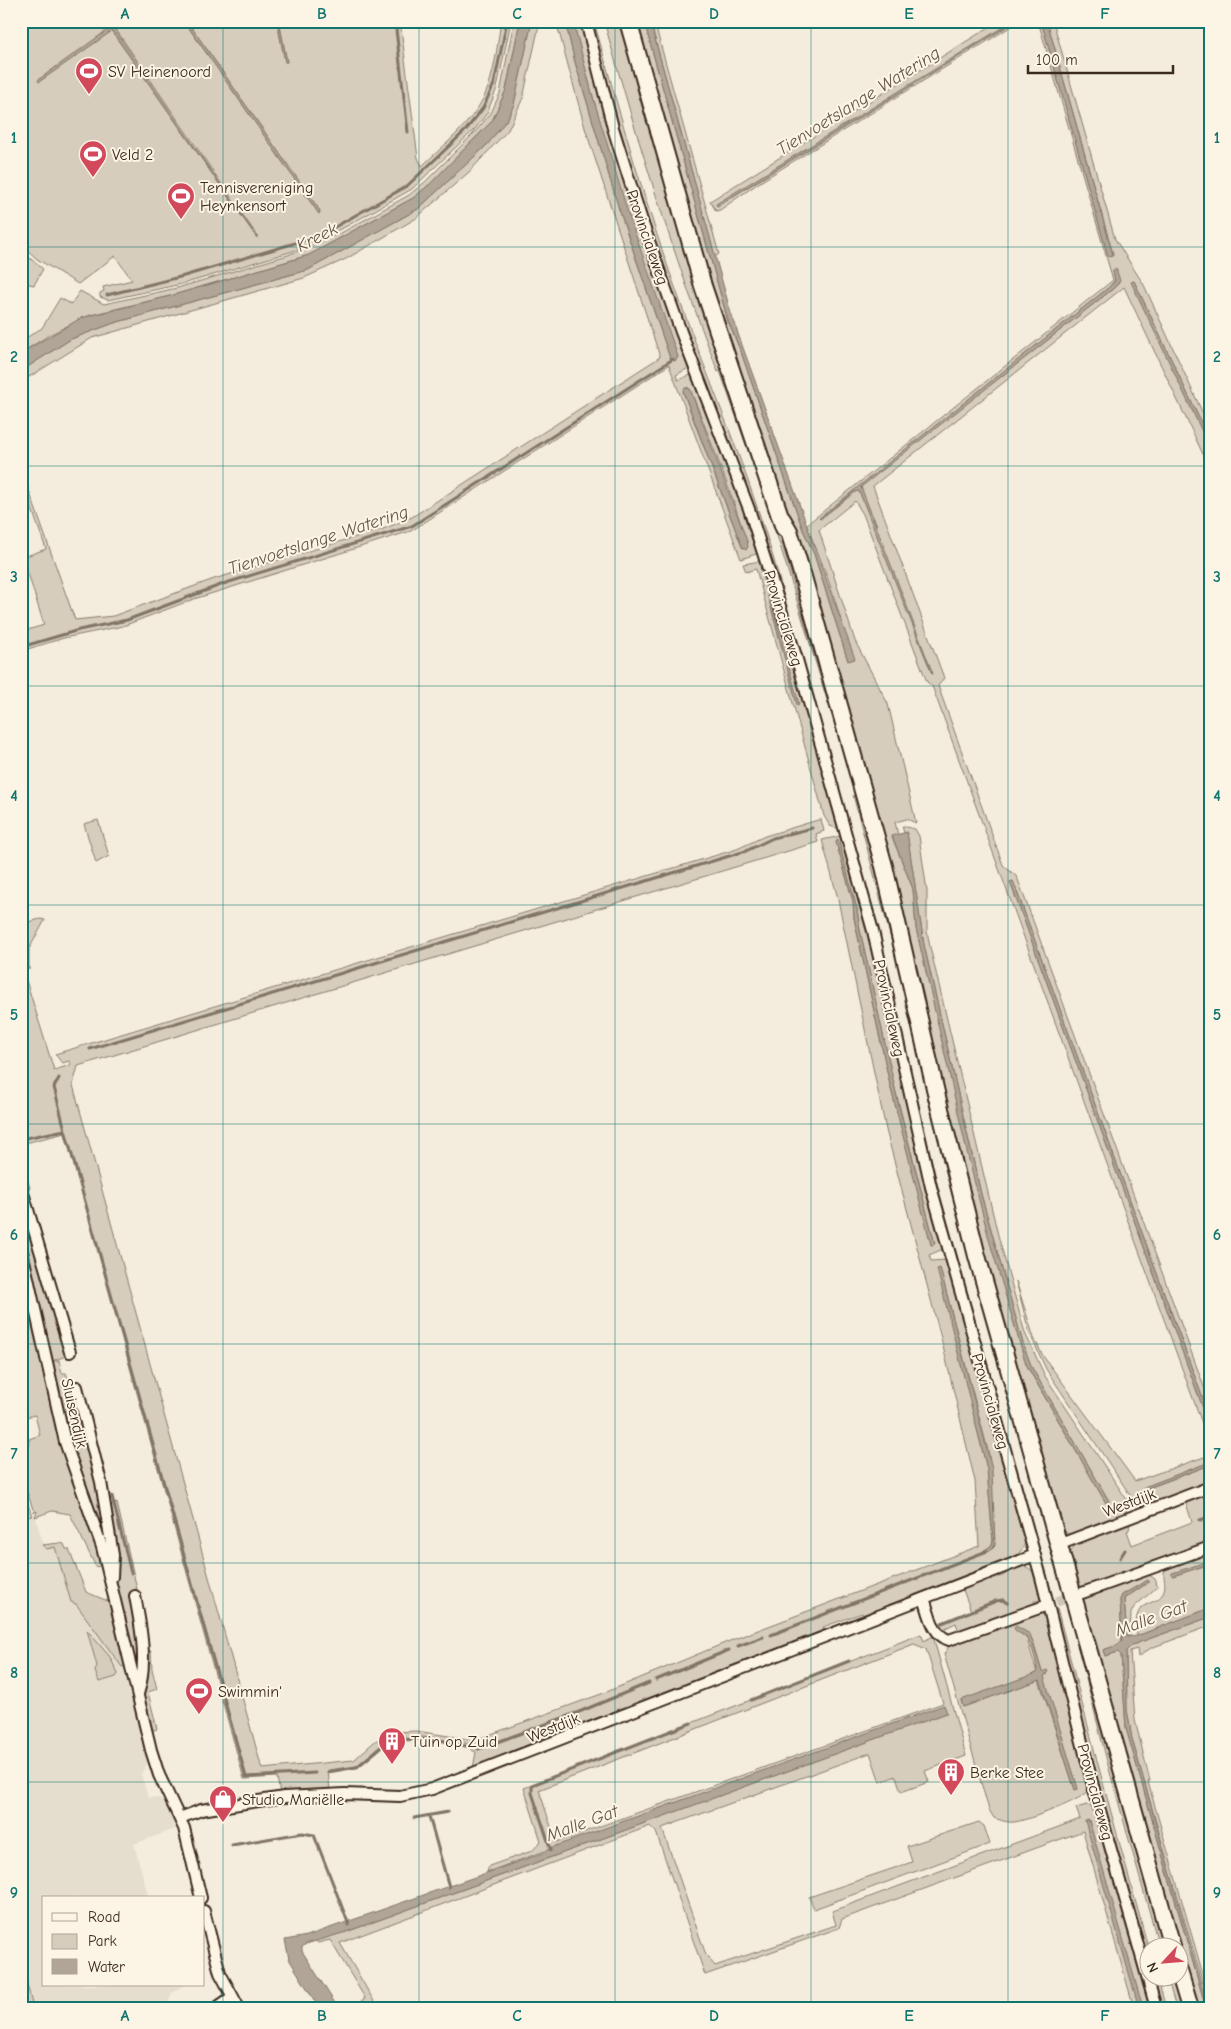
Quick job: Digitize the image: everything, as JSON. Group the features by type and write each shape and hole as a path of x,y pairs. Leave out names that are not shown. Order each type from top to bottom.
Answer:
{"main road":[{"name":"Provincialeweg","path":"628,21 703,286 782,519 786,540 878,866 893,906 975,1247 1169,1936"},
{"path":"1183,1986 1190,2008"}],"street":[{"name":"Provincialeweg","path":"586,21 613,128 642,224 681,332 747,502 790,635 873,931 934,1196 1035,1555 1093,1786 1156,2008"},
{"path":"21,1186 70,1352"},
{"name":"Sluisendijk","path":"21,1247 65,1442 94,1521 157,1768 180,1818 200,1896"},
{"name":"Sluisendijk","path":"77,1388 102,1487 114,1560 111,1582"},
{"name":"Westdijk","path":"1058,1545 1210,1487"},
{"path":"1082,1593 1210,1547"},
{"name":"Westdijk","path":"180,1818 201,1810 276,1798 345,1794 400,1796 432,1789 1035,1555"},
{"name":"Sluisendijk","path":"134,1596 142,1657 142,1679 138,1695"},
{"path":"924,1598 936,1630 941,1636 949,1640 1042,1607"},
{"path":"205,1915 220,1973 239,2008"},
{"path":"216,2008 232,1997"}],"shaded area":[{"path":"35,1515 43,1544 58,1543 71,1553 86,1593 110,1602 148,1763 141,1774 148,1797 158,1798 166,1802 178,1828 134,1844 148,1896 42,1896 42,1986 182,1986 172,1993 166,2008 33,2008 21,1960 21,1518"}],"green space":[{"path":"21,21 120,21 110,29 258,237 115,28 125,21 184,21 319,214 320,211 187,21 277,21 285,62 287,62 279,21 400,21 418,158 422,166 472,117 484,97 491,79 501,21 511,21 497,88 487,113 475,129 412,189 347,226 293,251 186,283 108,300 100,297 100,293 104,291 103,287 132,280 115,256 78,284 37,259 21,244"},
{"path":"514,21 520,21 506,90 492,121 430,184 413,198 309,255 170,296 90,315 49,335 21,353 21,341 42,328 60,298 71,304 80,291 104,304 177,288 288,255 341,233 409,195 425,182 475,132 491,113 500,93"},
{"path":"532,21 540,21 523,98 508,130 469,172 415,219 346,259 304,278 92,338 21,382 21,371 71,339 114,323 308,270 418,209 487,145 508,118 514,104"},
{"path":"556,21 565,21 575,62 619,209 670,358 675,361 678,357 662,316 620,191 596,106 573,21 581,21 603,108 629,195 689,364 687,369 676,375 678,380 690,375 694,377 759,550 756,554 741,559 669,365 411,531 194,599 123,626 64,638 21,651 21,632 44,625 23,557 46,549 21,478 21,468 75,620 113,616 214,579 386,528 412,517 660,357 585,128","holes":["687,387 690,389 733,500 746,541 746,550 742,547 683,392"]},
{"path":"591,21 594,21 645,199 681,304 739,455 765,531 787,609 759,523 654,240 625,147"},
{"path":"604,21 623,21 631,52 637,89 646,121 656,144 780,536 831,713 772,519 720,371 718,372 686,285 657,198"},
{"path":"633,21 644,21 728,321 741,352 803,530 814,554 848,661 838,609 820,557 806,525 1113,280 1038,21 1041,21 1108,256 1113,254 1047,21 1053,21 1115,239 1144,285 1210,429 1210,441 1134,281 1132,282 1210,448 1210,469 1124,287 873,486 944,678 938,686 1003,865 1017,877 1210,1403 1210,1418 1013,881 1010,882 1210,1427 1210,1445 932,686 927,682 863,514 855,501 819,530 855,641 888,704 916,823 907,819 895,822 898,835 892,837 913,889 916,928 966,1143 993,1250 1024,1356 1028,1368 1106,1503 1109,1501 1032,1368 1024,1347 981,1194 924,945 907,833 904,833 902,826 915,829 919,836 927,891 927,931 930,947 998,1235 1025,1333 1045,1376 1127,1500 1128,1508 1123,1516 1070,1535 1061,1529 996,1307 811,575 804,552 790,523 726,341","holes":["1113,270 1119,283 1114,288 877,473 1108,288 1115,280","862,485 861,491 877,525 858,490 820,519"]},
{"path":"650,21 654,21 719,254 715,257"},
{"path":"999,21 1013,21 717,206 1016,21 1020,21 716,211 710,201"},
{"path":"21,251 43,269 34,285 29,284 21,275"},
{"path":"761,561 783,624 840,825 836,828 830,826 824,816 756,569 746,572 743,564"},
{"path":"853,795 855,795 889,918 981,1300 943,1161 900,973"},
{"path":"821,819 824,831 816,834 818,842 78,1066 73,1085 262,1769 354,1760 375,1741 397,1732 416,1731 475,1740 604,1693 732,1640 979,1546 975,1481 941,1338 886,1130 837,895 822,840 841,836 844,838 943,1249 929,1255 931,1261 946,1260 1025,1538 1024,1547 1014,1559 864,1616 862,1613 823,1627 825,1632 473,1768 476,1752 471,1750 471,1744 423,1737 395,1739 385,1742 356,1766 328,1770 330,1791 280,1794 277,1777 244,1779 65,1133 21,1144 21,964 54,1070 71,1065 69,1061 62,1063 55,1054 737,849 765,836","holes":["838,840 857,909 893,1081 935,1244 932,1245 890,1085 854,918 853,901 836,842","940,1268 989,1454 995,1546 992,1549 983,1551 991,1546 993,1541 987,1469 938,1270"]},
{"path":"98,820 109,856 96,863 84,824"},
{"path":"40,919 45,920 29,949 29,970 21,947 21,924"},
{"path":"881,946 939,1191 1053,1597 1050,1598 937,1191"},
{"path":"21,1156 30,1188 26,1189 21,1175"},
{"path":"21,1192 69,1355 52,1361 21,1232"},
{"path":"21,1263 30,1297 27,1298 29,1305 32,1305 102,1565 96,1567 70,1514 52,1511 35,1517 37,1511 34,1512 21,1475 21,1447 30,1445 29,1439 40,1435 35,1415 21,1418"},
{"path":"1016,1281 1034,1338 1043,1356 1135,1481 1210,1455 1210,1462 1145,1487 1146,1489 1210,1465 1210,1484 1146,1507 1136,1504 1046,1369 1029,1332"},
{"path":"59,1360 62,1373 66,1373 87,1430 112,1563 70,1443 52,1362"},
{"path":"21,1483 32,1516 21,1518"},
{"path":"1210,1490 1210,1544 1186,1549 1164,1560 1078,1589 1070,1560 1071,1551 1074,1546 1088,1538 1130,1521 1129,1530 1127,1531 1132,1545 1192,1522 1185,1500"},
{"path":"117,1503 137,1589 131,1591 136,1609 139,1683 116,1584 108,1506"},
{"path":"64,1544 66,1549 69,1549 86,1592 110,1602 127,1665 122,1667 76,1604 71,1602 55,1547 47,1549 42,1545"},
{"path":"1210,1551 1210,1561 1172,1574 1173,1576 1210,1564 1210,1608 1137,1636 1136,1623 1138,1614 1141,1608 1161,1596 1165,1587 1164,1573 1166,1567"},
{"path":"1017,1566 1024,1566 1033,1572 1043,1600 1034,1601 1035,1604 1026,1608 959,1632 956,1623 941,1630 938,1625 971,1611 963,1590 993,1576 1003,1576"},
{"path":"1147,1573 1156,1580 1157,1587 1134,1607 1131,1613 1130,1636 1127,1637 1124,1599 1149,1582 1148,1580 1122,1595 1120,1600 1122,1640 1118,1645 1103,1650 1105,1656 1118,1652 1121,1655 1126,1728 1185,1936 1175,1936 1080,1598"},
{"path":"1067,1604 1164,1936 1156,1936 1109,1769"},
{"path":"1057,1608 1145,1936 1139,1936 1105,1813 1053,1609"},
{"path":"1043,1611 1046,1613 1090,1789 1086,1793 1055,1809 1021,1821 1009,1822 994,1818 989,1810 944,1654 950,1645","holes":["1016,1627 1033,1641 1042,1672 1048,1674 1043,1676 1078,1789 1075,1790 1039,1680 963,1707 961,1701 1037,1673 1027,1639 1014,1628"]},
{"path":"1210,1617 1210,1626 1151,1648 1138,1657 1137,1649 1130,1651 1135,1720 1150,1781 1148,1782 1210,1999 1210,2008 1132,1739 1127,1710 1126,1651 1132,1645"},
{"path":"87,1630 110,1657 118,1674 116,1677 99,1682 95,1671 97,1666"},
{"path":"921,1634 924,1641 933,1636 966,1756 925,1771 929,1782 901,1792 896,1776 880,1782 870,1753 662,1828 706,1955 715,1966 836,1925 832,1911 1080,1819 1076,1808 1087,1805 1094,1806 1138,1960 1138,1986 1146,1986 1152,2008 1134,2008 1083,1831 842,1919 839,1928 705,1975 656,1832 650,1826 340,1943 378,2008 360,2008 357,2004 365,1998 330,1940 318,1943 314,1940 346,1932 946,1713 944,1706 487,1872 489,1866 532,1851 541,1841 524,1788","holes":["914,1644 926,1649 943,1703 556,1842 539,1790"]},
{"path":"151,1651 152,1669 157,1689 148,1692 157,1729 151,1731 143,1696 144,1653"},
{"path":"979,1822 984,1826 990,1844 814,1909 809,1897 912,1862 907,1846"},
{"path":"1188,1945 1206,2008 1195,2008 1188,1983"},
{"path":"21,1960 33,2008 23,2008"},
{"path":"1154,1986 1160,1986 1166,2008 1160,2008"},
{"path":"1170,1986 1178,1986 1184,2008 1176,2008"}],"water":[{"path":"120,21 125,21 115,30 257,238 112,31 39,82 38,80"},
{"path":"184,21 187,21 320,211 319,214"},
{"path":"277,21 279,21 287,62 285,62"},
{"path":"520,21 532,21 514,104 508,118 487,145 418,209 308,270 114,323 71,339 21,371 21,353 81,318 170,296 309,255 413,198 430,184 492,121 506,90"},
{"path":"565,21 573,21 593,97 629,216 678,357 675,361 670,358 619,209 575,62"},
{"path":"644,21 650,21 732,317 855,659 848,661 814,554 803,530 741,352 728,321"},
{"path":"1013,21 1016,21 717,206 716,204"},
{"path":"1041,21 1047,21 1113,255 1108,256"},
{"path":"1116,268 1120,281 1114,288 861,487 932,674 859,491 854,492 819,518 1108,288 1115,281 1113,270"},
{"path":"1134,281 1210,441 1210,448 1131,282"},
{"path":"685,388 690,389 747,541 748,547 746,550 742,547 683,391"},
{"path":"760,567 763,572 799,704 797,705"},
{"path":"907,832 924,945 981,1194 1024,1347 1032,1368 1109,1501 1106,1503 1026,1364 990,1243 968,1156 916,928 913,889 892,836"},
{"path":"838,839 857,909 900,1111 935,1244 931,1245 890,1085 854,918 853,901 836,842"},
{"path":"1013,881 1210,1418 1210,1427 1010,882"},
{"path":"940,1268 992,1469 995,1544 992,1549 984,1553 983,1551 991,1546 993,1541 987,1469 937,1269"},
{"path":"1210,1462 1210,1465 1145,1489 1144,1487"},
{"path":"1210,1561 1210,1564 1172,1576 1172,1573"},
{"path":"1148,1580 1149,1582 1124,1598 1127,1637 1137,1636 1210,1608 1210,1617 1132,1645 1126,1651 1127,1710 1132,1739 1188,1936 1185,1936 1126,1728 1121,1655 1118,1652 1105,1656 1103,1650 1118,1645 1122,1640 1120,1600 1122,1595"},
{"path":"1016,1626 1030,1634 1042,1672 1047,1670 1048,1672 1044,1676 1078,1789 1075,1790 1040,1680 963,1707 961,1700 1037,1673 1030,1644 1026,1637 1015,1630"},
{"path":"944,1705 947,1713 346,1932 306,1944 302,1947 302,1951 338,2008 319,2008 289,1959 285,1940 307,1936 543,1853 550,1848"},
{"path":"1089,1820 1143,2008 1139,2008 1085,1821"},
{"path":"1188,1937 1208,2008 1206,2008 1188,1945"}],"waterway":[{"path":"395,21 408,132"},
{"name":"Kreek","path":"107,295 184,276 302,241 333,228 407,186 466,130 483,108 494,84 507,21"},
{"name":"Tienvoetslange Watering","path":"21,647 79,630 127,620 226,583 412,526 673,359"},
{"path":"90,1049 746,851 773,838 812,828"},
{"path":"21,1139 65,1130 54,1087 59,1078"},
{"path":"65,1130 246,1777 315,1773"},
{"path":"112,1496 131,1573"},
{"path":"1200,1520 1210,1517"},
{"path":"1120,1558 1125,1550"},
{"path":"771,1635 987,1551"},
{"path":"942,1623 996,1601 1003,1600 1007,1603"},
{"path":"738,1646 763,1637"},
{"path":"656,1680 729,1650"},
{"path":"751,1700 849,1661"},
{"path":"478,1749 579,1712 649,1683"},
{"name":"Malle Gat","path":"551,1850 532,1793 532,1785 691,1723"},
{"path":"328,1772 357,1767 385,1744 395,1740 435,1739 470,1747"},
{"path":"414,1818 448,1812"},
{"path":"429,1816 449,1887"},
{"path":"232,1845 302,1833 314,1835 349,1925"}],"tunnel":[{"path":"1042,1607 1078,1594"}],"place":[{"name":"SV Heinenoord","path":"89,95"},
{"name":"Veld 2","path":"93,178"},
{"name":"Tennisvereniging Heynkensort","path":"181,220"},
{"name":"Swimmin'","path":"199,1715"},
{"name":"Tuin op Zuid","path":"392,1765"},
{"name":"Berke Stee","path":"951,1796"},
{"name":"Studio Mariëlle","path":"223,1823"}]}
